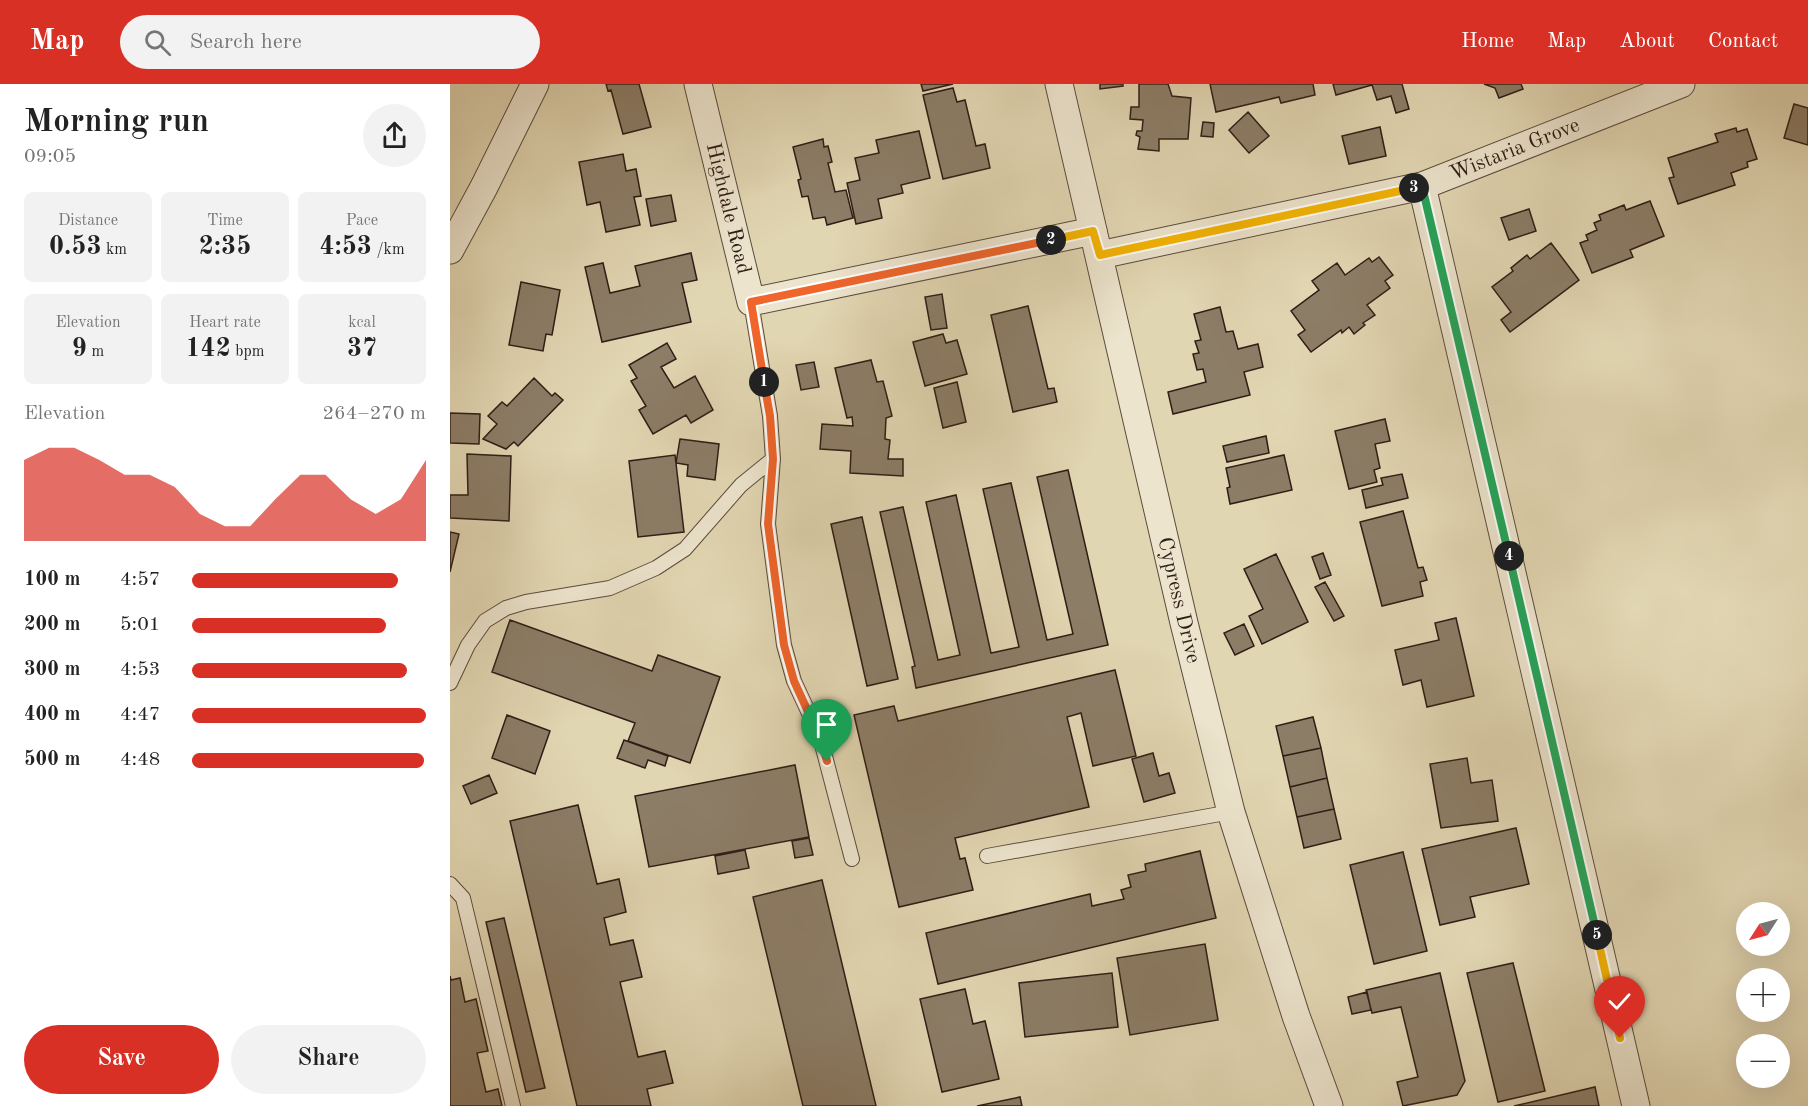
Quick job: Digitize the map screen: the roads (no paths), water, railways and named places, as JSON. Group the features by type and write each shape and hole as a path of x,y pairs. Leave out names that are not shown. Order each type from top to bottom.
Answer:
{"street":[{"path":"450,250 462,205 535,84"},
{"name":"Highdale Road","path":"698,84 751,302"},
{"name":"Cypress Drive","path":"1059,84 1184,623 1231,812 1296,1016 1329,1106"},
{"name":"Wistaria Grove","path":"751,302 1422,186 1618,95 1681,84"},
{"path":"1422,186 1636,1106"}],"lane":[{"name":"Highdale Road","path":"751,302 770,416 773,459 768,524 784,645 794,681 820,738 852,859"},
{"path":"450,683 468,645 485,621 506,608 526,602 610,588 656,568 685,549 741,485 773,459"},
{"path":"987,856 1231,812"},
{"path":"450,884 463,898 513,1106"}]}
